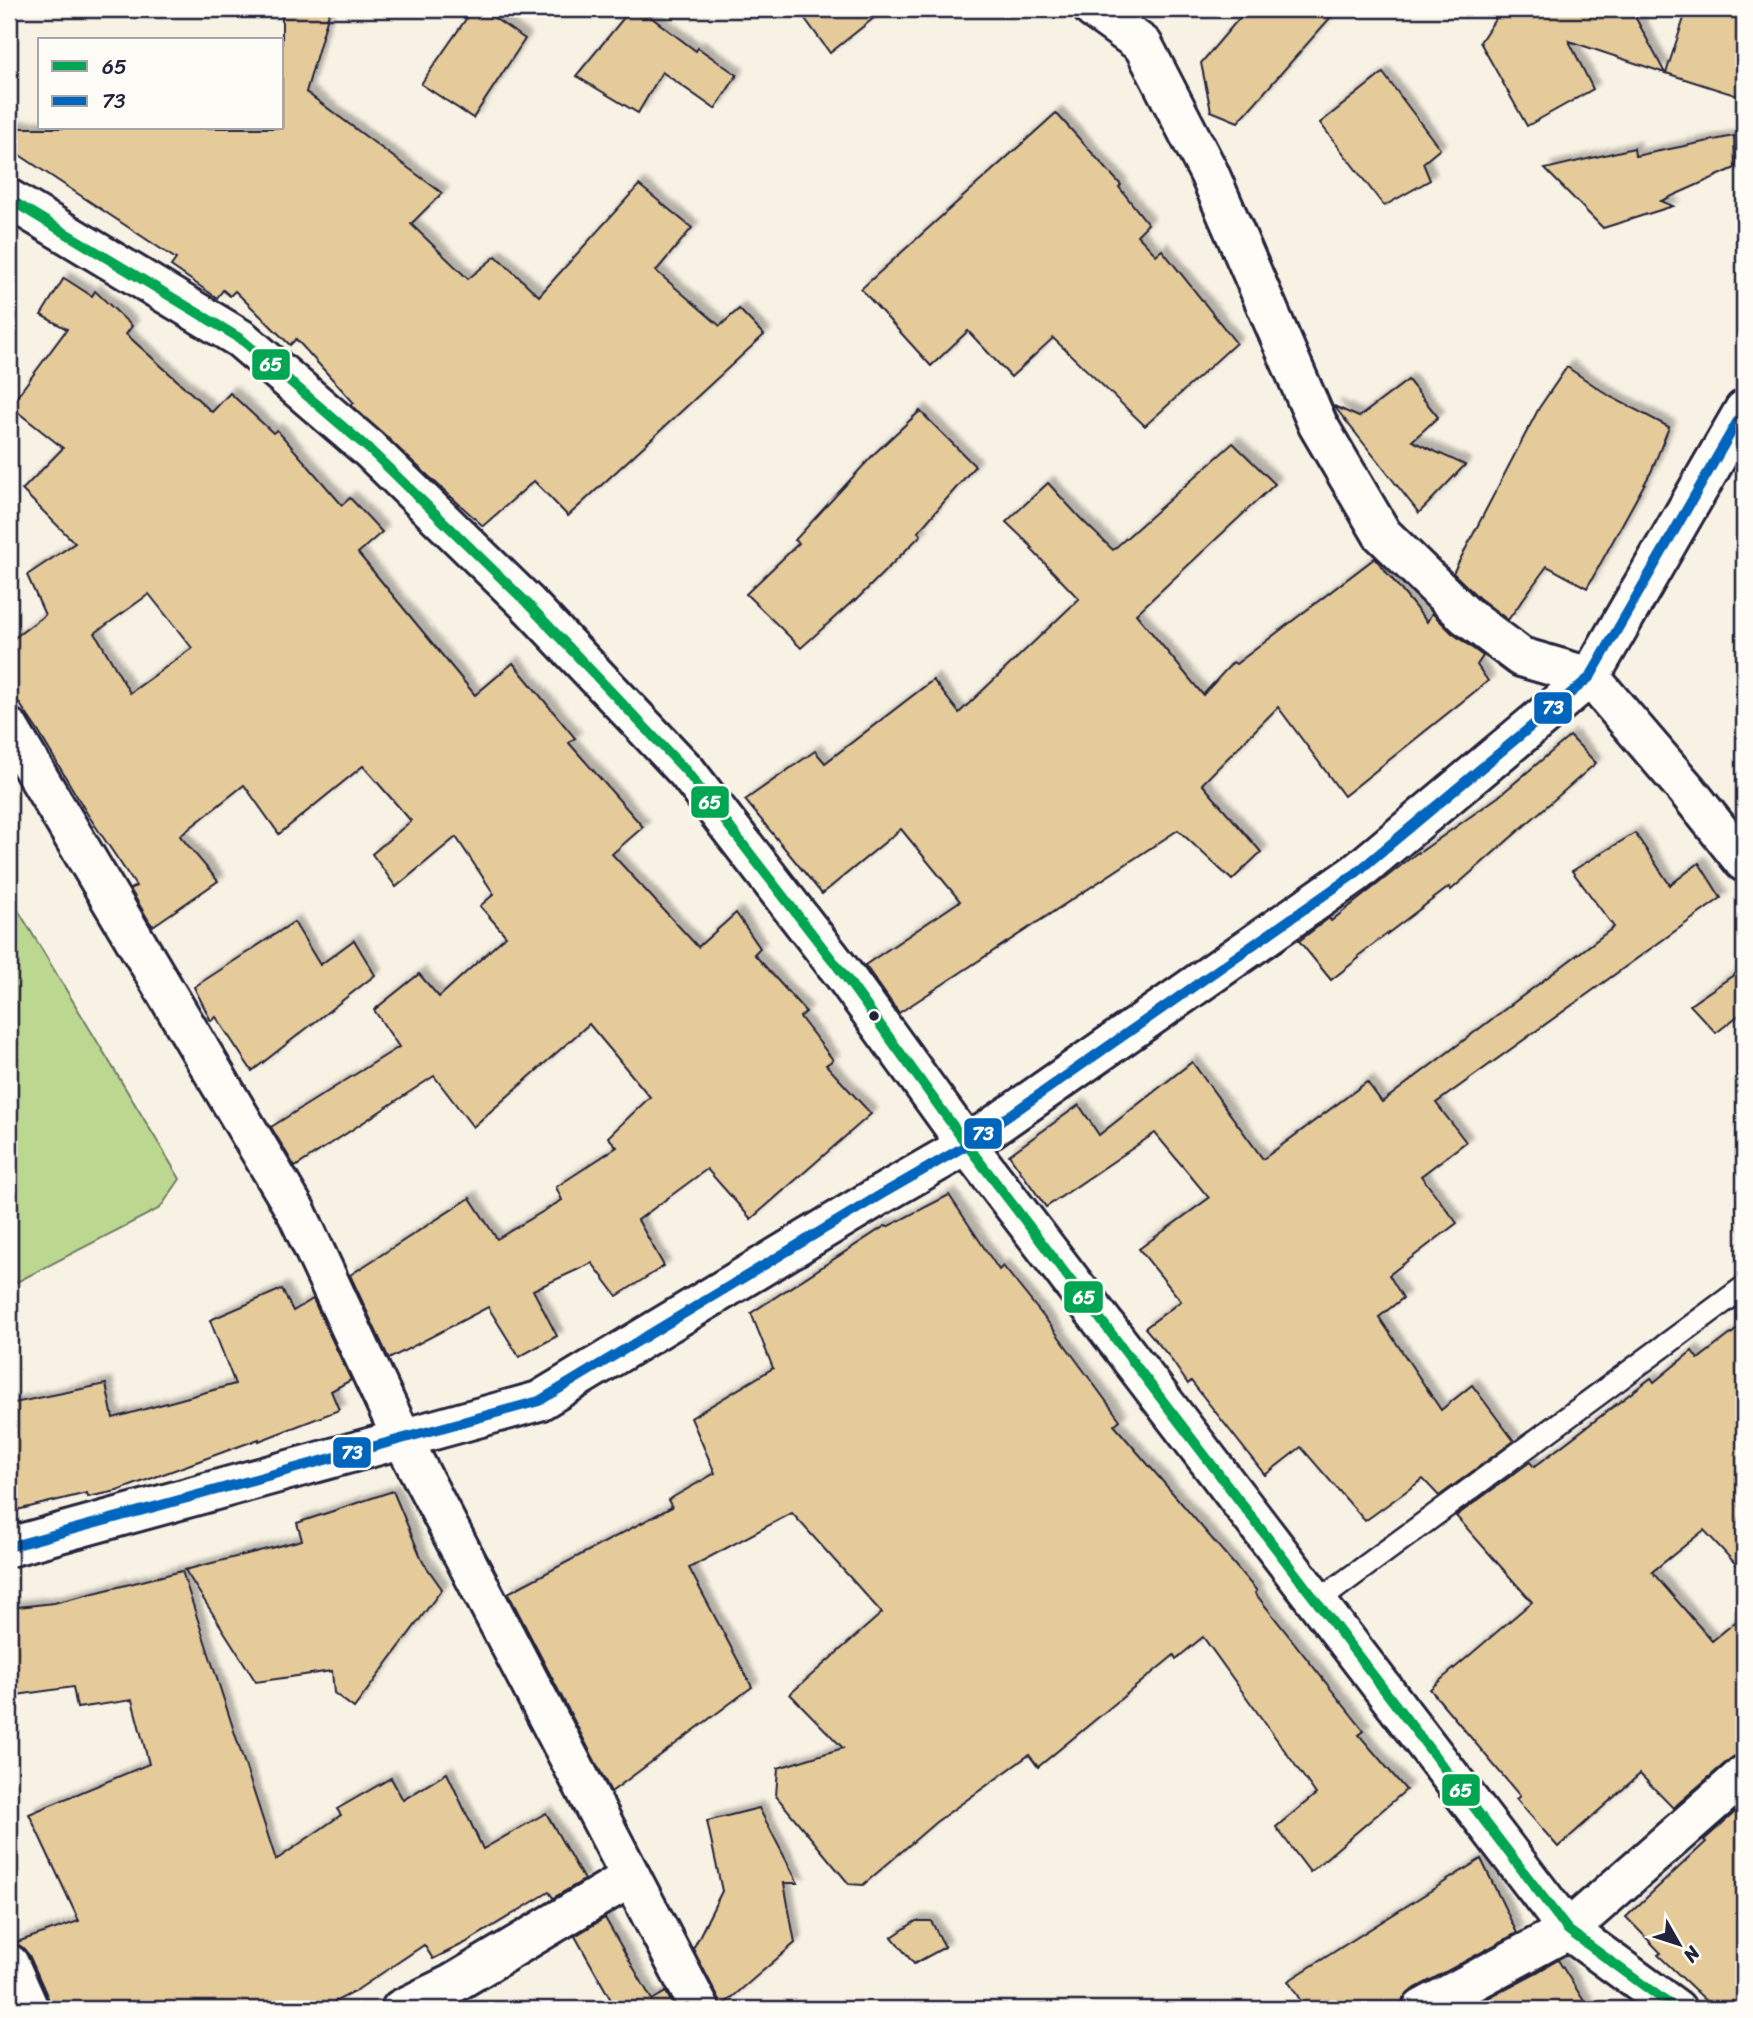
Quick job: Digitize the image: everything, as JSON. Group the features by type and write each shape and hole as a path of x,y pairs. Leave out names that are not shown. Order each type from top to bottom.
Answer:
{"street":[{"path":"1093,9 1143,45 1209,173 1318,425 1382,534 1465,615 1521,657 1590,677 1686,789 1744,862"},
{"path":"9,199 242,339 369,449 526,602 687,772 847,979 967,1145 1568,1930 1676,2009"},
{"path":"9,1547 539,1401 967,1145 1356,873 1590,677 1744,410"},
{"path":"9,728 297,1213 402,1438 700,2009"},
{"path":"1422,2009 1568,1930 1744,1775"},
{"path":"401,2009 446,1997 631,1877"},
{"path":"9,1964 29,2009"}],"lane":[{"path":"1317,1602 1744,1287"}],"green space":[{"path":"9,895 180,1179 160,1208 9,1286"}],"building":[{"path":"282,9 330,9 306,92 442,193 411,224 468,279 496,256 539,296 639,185 692,228 656,271 720,326 739,309 764,335 568,516 534,481 483,526 351,405 354,403 296,339 290,345 235,291 230,296 223,290 217,298 171,266 176,259 9,148 9,128 284,130"},
{"path":"473,9 481,9 525,39 473,118 421,84"},
{"path":"631,9 640,9 696,51 698,48 737,75 715,109 662,72 638,113 576,76"},
{"path":"798,9 885,9 830,53"},
{"path":"1247,9 1338,9 1238,122 1211,111 1201,63"},
{"path":"1492,9 1631,9 1665,73 1569,41 1593,89 1527,126 1480,42 1496,18 1491,16"},
{"path":"1687,9 1744,9 1744,98 1666,73"},
{"path":"1383,73 1440,149 1423,163 1430,180 1384,206 1320,123"},
{"path":"1056,113 1121,185 1119,187 1148,224 1137,235 1156,255 1162,250 1236,343 1145,426 1053,338 1011,377 968,331 931,366 861,289"},
{"path":"1734,136 1735,168 1661,201 1673,206 1603,228 1545,169 1634,148 1635,156"},
{"path":"64,278 92,296 95,291 132,326 126,334 212,412 230,393 273,433 277,430 342,505 350,498 382,532 358,553 475,695 513,663 575,738 569,743 643,827 612,854 698,947 736,913 760,948 754,954 806,1012 800,1017 833,1060 826,1065 871,1114 751,1219 707,1169 638,1220 664,1266 617,1296 592,1263 533,1290 557,1336 519,1357 488,1307 389,1359 350,1275 470,1198 497,1239 562,1200 556,1187 617,1147 608,1137 650,1097 589,1024 473,1127 434,1076 295,1167 271,1127 399,1047 374,1010 419,974 439,997 506,936 480,906 494,894 456,837 396,887 372,854 411,821 363,766 279,834 244,785 180,836 218,881 153,926 149,921 130,889 136,886 9,688 9,642 45,615 27,575 75,543 22,490 63,448 10,406 67,329 41,315","holes":["149,594 192,648 130,693 95,633"]},
{"path":"1567,367 1611,397 1669,427 1651,472 1587,588 1547,566 1508,620 1479,598 1453,573 1539,408"},
{"path":"1408,380 1438,417 1412,441 1465,465 1419,513 1334,406 1359,417"},
{"path":"920,411 975,466 918,532 921,535 855,601 801,648 746,594 799,543 795,540 875,453"},
{"path":"1233,443 1275,484 1136,614 1203,695 1233,662 1236,664 1375,558 1427,622 1432,613 1452,633 1483,656 1477,665 1488,681 1344,796 1278,707 1202,784 1261,852 1232,880 1178,830 899,1013 865,965 960,901 901,829 822,894 745,800 815,751 825,763 933,680 959,713 1079,599 1006,522 1048,483 1113,550"},
{"path":"1570,736 1596,763 1451,890 1449,887 1358,956 1359,958 1331,980 1299,941 1329,918 1331,921 1418,852 1498,797"},
{"path":"1635,833 1670,885 1699,863 1721,898 1436,1103 1466,1142 1421,1176 1457,1223 1389,1275 1403,1298 1379,1317 1441,1410 1472,1385 1514,1441 1439,1496 1423,1479 1365,1521 1301,1447 1265,1475 1191,1381 1188,1384 1145,1328 1181,1301 1139,1249 1209,1198 1155,1133 1046,1207 1009,1155 1079,1105 1099,1135 1192,1062 1263,1159 1367,1082 1382,1102 1614,927 1572,871"},
{"path":"294,922 320,965 354,940 375,975 252,1071 216,1017 211,1021 194,987"},
{"path":"1744,968 1744,1011 1716,1033 1690,1005"},
{"path":"949,1195 999,1270 1003,1266 1120,1420 1114,1425 1257,1591 1255,1593 1364,1731 1359,1735 1406,1790 1310,1872 1276,1827 1316,1794 1203,1637 1176,1659 1174,1655 1038,1767 1029,1755 936,1822 863,1885 849,1884 776,1796 778,1768 843,1748 790,1694 882,1613 792,1513 689,1568 752,1687 611,1792 508,1593 672,1507 668,1500 715,1473 691,1418 773,1368 751,1313 885,1226"},
{"path":"282,1289 293,1311 313,1299 351,1380 331,1391 339,1410 117,1491 88,1497 87,1493 17,1510 16,1506 9,1508 9,1404 106,1384 113,1418 235,1384 210,1320"},
{"path":"1744,1324 1744,1573 1704,1530 1652,1572 1712,1641 1744,1615 1744,1754 1730,1759 1673,1808 1640,1774 1558,1847 1516,1799 1520,1796 1430,1689 1532,1602 1456,1516 1530,1462 1534,1467 1651,1378 1654,1382 1692,1351 1698,1359"},
{"path":"393,1491 423,1562 442,1589 354,1708 334,1693 332,1671 256,1682 185,1570 302,1540 297,1523"},
{"path":"182,1571 276,1860 341,1815 337,1809 391,1778 403,1800 447,1773 483,1849 546,1813 584,1880 553,1898 549,1892 465,1943 433,1959 424,1945 354,1992 321,2009 51,2009 29,1955 14,1943 79,1921 29,1814 149,1764 132,1700 77,1708 73,1687 9,1696 9,1608 54,1603"},
{"path":"1744,1804 1744,2009 1715,2009 1658,1955 1661,1953 1626,1917"},
{"path":"759,1808 798,1883 784,1883 795,1943 721,2007 693,1949 722,1891 707,1821"},
{"path":"1481,1859 1517,1933 1412,1990 1403,1998 1400,2009 1306,2009 1288,1981"},
{"path":"605,1918 652,2000 666,1992 675,2009 616,2009 575,1936"},
{"path":"916,1921 931,1921 945,1947 914,1964 892,1937"},
{"path":"1558,1960 1589,2009 1467,2009 1537,1972"}],"transit line":[{"name":"65","path":"9,199 241,339 369,449 526,602 687,772 847,979 967,1145 1568,1930 1676,2009"},
{"name":"73","path":"9,1547 539,1401 967,1145 1356,873 1590,677 1744,410"}]}
